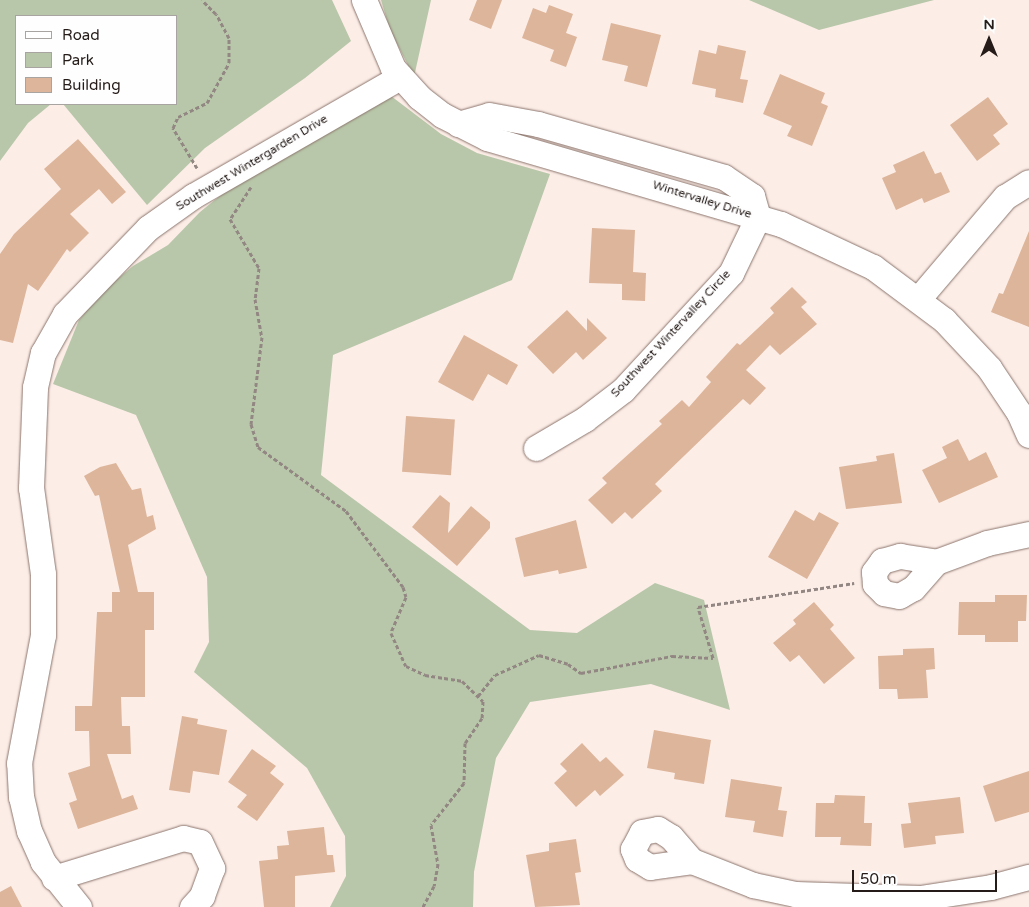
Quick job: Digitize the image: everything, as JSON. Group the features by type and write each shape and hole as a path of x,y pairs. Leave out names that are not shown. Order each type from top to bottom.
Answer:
{"street":[{"name":"Wintervalley Drive","path":"364,0 376,33 400,77 419,97 458,124 487,138 758,217 812,237 873,267 919,298 944,320 989,368 1019,413 1029,435"},
{"name":"Southwest Wintergarden Drive","path":"79,907 54,878 29,830 21,797 19,763 43,635 43,574 31,488 35,387 43,354 65,314 122,251 148,228 223,179 400,77"},
{"path":"919,298 1005,197 1029,182"},
{"name":"Southwest Wintervalley Circle","path":"536,448 586,419 623,390 731,273 758,217"},
{"path":"936,562 913,588 899,596 884,594 874,580 874,572 882,561 900,556 936,562 987,544 1029,534"},
{"path":"54,878 183,838 200,842 212,868 202,896 192,907"},
{"path":"692,860 752,885 795,894 844,897 920,898 991,887 1029,877"}],"path":[{"path":"202,0 216,14 229,38 229,63 208,102 178,117 173,128 201,176 251,182 252,190 232,212 230,219 259,268 255,299 262,337 251,424 258,447 346,511 403,587 406,597 391,633 406,666 425,675 462,681 483,701 482,718 465,743 464,783 431,825 438,864 434,886 423,907"},
{"path":"478,696 495,675 539,655 568,664 581,674 672,656 713,658 698,607 874,580"}],"green space":[{"path":"0,0 332,0 351,41 305,78 205,148 147,205 64,105 178,105 178,15 15,15 15,105 50,105 28,123 0,161"},
{"path":"381,0 431,0 414,77 390,30"},
{"path":"749,0 934,0 819,30"},
{"path":"391,96 441,134 477,153 550,174 512,280 333,355 321,475 530,630 577,633 655,583 704,600 730,710 651,684 530,702 496,758 474,872 473,907 330,907 346,876 345,836 307,768 194,672 209,642 207,577 136,415 53,384 79,320 101,293 133,266 168,245 200,212 221,195 379,98"}],"building":[{"path":"477,0 502,0 491,29 469,20"},
{"path":"549,5 573,14 566,33 577,37 566,67 550,61 554,50 522,38 533,8 546,13"},
{"path":"611,23 661,35 647,87 624,81 628,66 602,60"},
{"path":"718,45 746,51 740,79 748,80 743,103 715,97 716,89 692,84 699,50 716,54"},
{"path":"780,74 825,93 821,103 828,106 812,146 787,136 792,126 763,114"},
{"path":"988,97 1008,124 993,135 1000,144 977,161 950,125"},
{"path":"78,139 126,192 112,204 99,189 70,214 89,233 70,252 67,249 38,291 28,284 13,343 0,340 0,254 14,234 61,189 44,169"},
{"path":"924,151 935,174 941,172 950,192 924,203 922,198 896,210 882,178 896,172 893,165"},
{"path":"592,228 635,230 633,272 646,273 645,301 622,300 622,284 589,283"},
{"path":"1029,231 1029,327 991,312 999,293 1003,294"},
{"path":"792,287 807,302 801,307 817,324 780,355 770,345 746,370 766,388 750,405 743,399 655,484 662,491 632,519 625,512 612,524 588,500 607,483 602,478 662,424 659,421 682,400 689,407 711,382 706,377 737,343 740,345 774,313 770,308"},
{"path":"567,310 587,331 587,318 607,338 583,360 576,352 553,374 527,347"},
{"path":"464,335 518,365 507,385 488,374 473,401 438,382"},
{"path":"406,416 455,419 451,475 402,472"},
{"path":"958,439 969,461 986,452 998,477 939,503 922,470 947,458 942,447"},
{"path":"894,453 902,503 846,509 839,467 877,461 876,456"},
{"path":"116,463 132,490 141,488 147,517 153,515 156,529 128,545 138,592 154,592 154,630 145,630 145,697 121,697 122,726 130,726 131,754 107,754 122,799 133,795 138,809 78,829 69,803 77,800 68,773 90,766 89,731 75,731 75,706 92,706 97,612 112,612 112,592 120,592 99,495 95,496 84,476 100,467"},
{"path":"440,495 450,503 448,533 471,506 490,522 490,528 457,566 412,527"},
{"path":"795,510 814,521 819,512 839,523 807,579 768,557"},
{"path":"576,520 587,568 559,574 558,570 524,577 515,538"},
{"path":"995,595 1027,595 1026,621 1018,621 1018,642 985,642 985,635 958,635 959,602 995,602"},
{"path":"814,602 834,625 830,629 855,658 824,684 799,655 790,662 773,643 796,624 793,620"},
{"path":"934,648 935,669 926,670 928,698 898,699 897,689 879,689 878,656 903,655 903,649"},
{"path":"182,716 198,719 197,724 227,730 219,775 193,771 190,793 169,790"},
{"path":"654,730 711,740 704,784 674,779 675,773 647,768"},
{"path":"582,743 600,762 606,757 624,775 600,796 595,790 576,807 554,783 567,771 560,764"},
{"path":"252,749 276,766 270,773 284,784 257,821 237,807 247,795 228,782"},
{"path":"1029,771 1029,812 995,822 983,786"},
{"path":"731,779 782,787 778,810 787,811 783,837 753,832 755,821 725,817"},
{"path":"835,795 865,796 864,823 872,823 871,846 840,845 841,837 815,837 816,803 834,803"},
{"path":"960,797 964,833 935,836 936,844 904,848 901,824 911,823 908,803"},
{"path":"324,827 327,855 333,855 335,872 295,876 295,907 264,907 259,861 278,859 277,846 289,845 287,831"},
{"path":"576,839 581,872 575,873 580,905 535,907 526,855 549,851 549,843"},
{"path":"11,886 22,907 0,907 0,892"}]}
